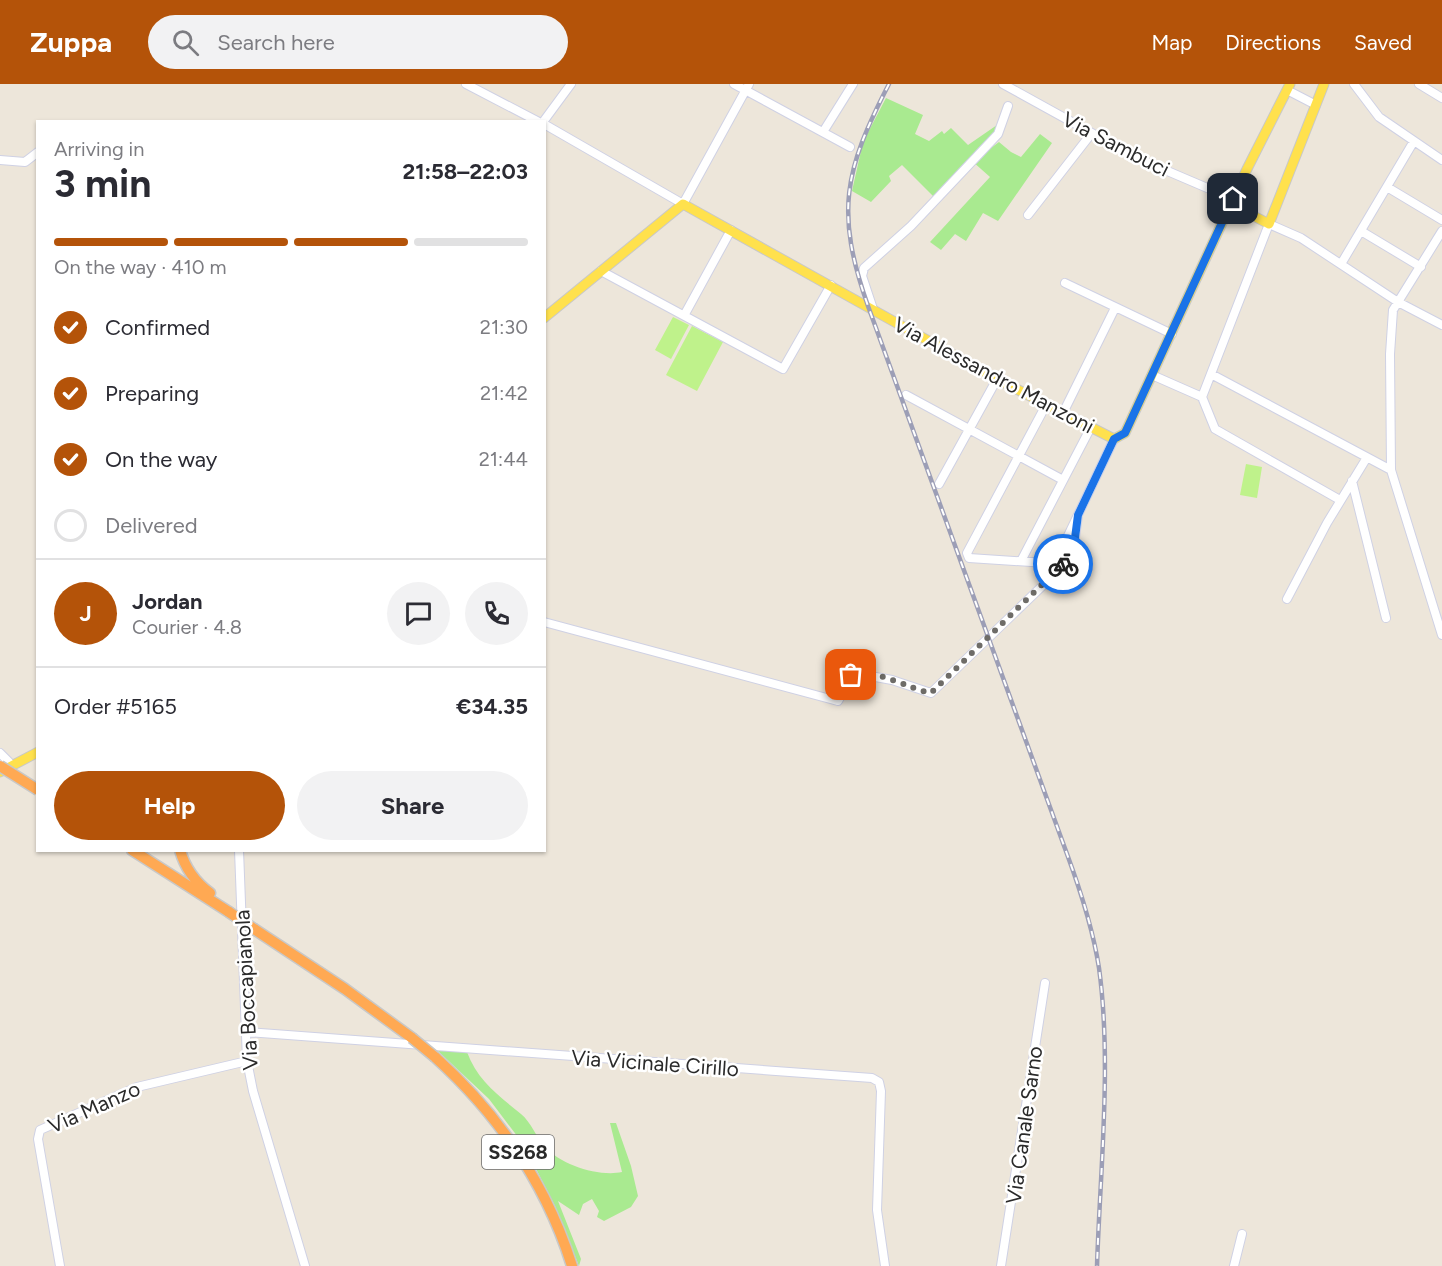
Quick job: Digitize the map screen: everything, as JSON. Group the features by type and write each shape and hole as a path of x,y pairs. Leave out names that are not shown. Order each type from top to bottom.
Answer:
{"highway":[{"path":"0,766 36,789"},
{"name":"SS268","path":"135,852 345,989 435,1057 484,1105 520,1154 553,1214 572,1266"},
{"path":"180,852 183,862 193,877 229,912"}],"main road":[{"path":"1232,201 1269,224 1324,84"},
{"name":"Via Alessandro Manzoni","path":"683,204 997,379 1114,439 1125,433 1232,201 1288,87"},
{"path":"546,316 683,204"},
{"path":"0,772 36,753"}],"street":[{"path":"466,84 538,120"},
{"path":"544,120 571,84"},
{"path":"734,84 748,87 850,147"},
{"path":"823,132 853,84"},
{"name":"Via Sambuci","path":"1003,84 1137,158 1232,201"},
{"path":"1354,84 1379,117 1442,160"},
{"path":"1419,84 1442,98"},
{"path":"546,124 683,204 748,87"},
{"path":"1288,87 1316,105"},
{"path":"873,309 862,276 864,268 911,226 998,134 1008,106"},
{"path":"1028,215 1091,134"},
{"path":"1341,264 1414,141"},
{"path":"0,160 25,162 36,154"},
{"path":"1387,187 1442,220"},
{"path":"1340,500 1215,429 1202,397 1269,224 1301,238 1398,302 1442,325"},
{"path":"686,312 731,230"},
{"path":"1361,231 1421,267"},
{"path":"1442,231 1393,310 1390,354 1391,470 1442,635"},
{"path":"601,271 783,369 831,285"},
{"path":"1065,284 1172,334"},
{"path":"1063,413 1115,308"},
{"path":"1211,374 1366,459 1391,470"},
{"path":"1152,375 1202,397"},
{"path":"939,484 997,379"},
{"path":"906,395 1063,480"},
{"path":"1046,405 967,553 969,558 1047,563 1058,557 1114,439"},
{"path":"1021,561 1091,427"},
{"path":"1287,599 1340,500 1366,459"},
{"path":"1352,481 1386,618"},
{"path":"546,623 838,701 854,673 892,680 931,693 1060,569 1075,538 1078,515"},
{"path":"0,753 12,765"},
{"name":"Via Boccapianola","path":"239,852 247,1061 253,1091 305,1266"},
{"name":"Via Canale Sarno","path":"1001,1266 1045,983"},
{"name":"Via Vicinale Cirillo","path":"246,1032 872,1078 879,1082 881,1091 876,1182 877,1210 885,1266"},
{"name":"Via Manzo","path":"60,1266 38,1139 40,1130 137,1087 247,1061"},
{"path":"1234,1266 1242,1234"}],"green space":[{"path":"886,98 923,115 915,134 929,141 942,131 944,134 951,128 968,145 997,125 1001,129 988,143 991,148 999,142 1021,157 1040,134 1052,143 998,221 983,213 966,241 955,234 941,250 930,242 990,177 972,161 934,197 902,165 889,176 891,181 871,202 852,191 863,142"},
{"path":"673,317 689,325 671,359 655,350"},
{"path":"692,326 723,342 697,391 666,375"},
{"path":"1246,464 1262,467 1257,498 1240,495"},
{"path":"437,1050 467,1052 483,1079 525,1117 545,1147 570,1164 603,1173 622,1172 610,1123 616,1123 631,1166 638,1196 631,1207 604,1221 597,1217 599,1211 592,1199 583,1204 579,1215 558,1201 581,1259 579,1266 555,1206 532,1161 533,1157 489,1099"}],"railway":[{"path":"889,84 862,142 854,168 849,192 848,217 851,244 868,306 1072,868 1093,939 1099,968 1105,1041 1097,1266"}],"way so far":[{"path":"851,675 860,673 892,680 931,693 1063,564"}],"route":[{"path":"1063,564 1075,538 1078,515 1114,439 1125,433 1233,199"}]}
